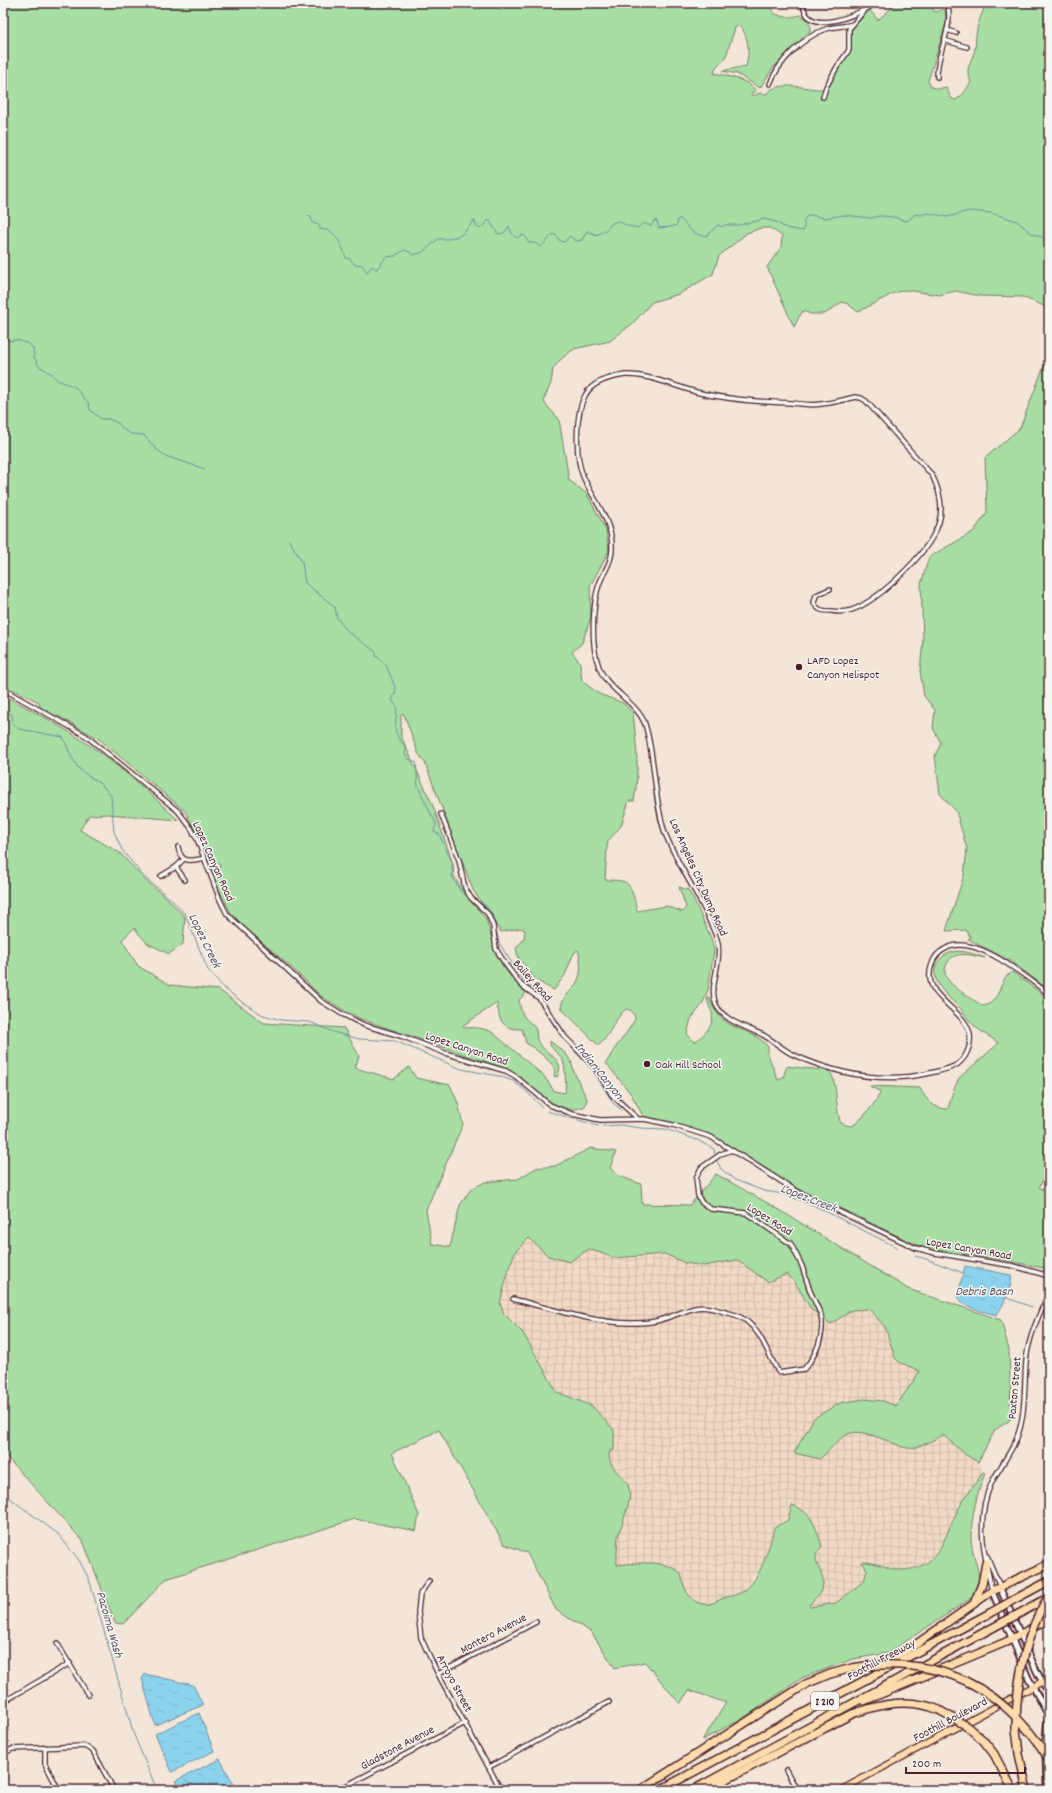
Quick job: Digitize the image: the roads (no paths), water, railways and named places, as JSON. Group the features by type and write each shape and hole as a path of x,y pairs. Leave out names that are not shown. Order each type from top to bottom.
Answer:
{"highway":[{"path":"975,1602 982,1584 986,1563"},
{"path":"826,1701 842,1688 918,1643 992,1591 1049,1564"},
{"name":"Foothill Freeway","path":"660,1790 1049,1581"},
{"path":"1027,1790 1019,1754 1016,1728 1018,1686 1023,1657 1036,1621 1049,1596"},
{"name":"Foothill Freeway","path":"693,1790 1024,1611 1049,1596"},
{"path":"833,1714 933,1674 1021,1635 1049,1619"},
{"path":"640,1790 806,1684 830,1674 852,1668 877,1664 904,1664 928,1668 953,1675 971,1683 992,1696 1020,1720 1030,1731 1049,1758"},
{"path":"706,1790 852,1714 876,1706 904,1703 940,1710 965,1724 983,1740 994,1754 1013,1790"},
{"path":"1048,1790 1046,1774 1046,1743 1049,1717"}],"main road":[{"name":"Foothill Boulevard","path":"841,1790 1049,1678"}],"street":[{"path":"803,3 806,15 810,19 818,22 838,20 864,11 876,3"},
{"path":"937,77 937,65 947,30 950,11 948,3"},
{"path":"823,97 826,87 837,67 849,50 849,31 864,11"},
{"path":"770,84 786,58 795,49 823,30 853,24"},
{"path":"947,30 956,32"},
{"path":"944,40 967,47"},
{"name":"Los Angeles City Dump Road","path":"830,589 816,595 814,603 816,608 838,612 848,611 862,605 902,575 931,539 939,521 941,504 938,487 932,475 866,401 855,397 819,405 751,402 698,392 636,375 608,378 594,386 586,394 581,410 578,429 578,462 583,477 601,510 613,545 611,560 599,583 595,603 595,656 603,677 635,708 643,718 663,826 674,851 701,902 718,942 718,962 714,991 716,1004 720,1011 731,1020 764,1036 793,1055 847,1073 867,1077 891,1078 920,1075 951,1068 962,1060 968,1050 970,1037 967,1024 935,993 929,978 933,960 948,947 961,944 982,950 1003,962 1049,994"},
{"name":"Lopez Canyon Road","path":"3,689 86,736 178,811 191,828 205,858 220,900 227,914 320,1001 342,1014 364,1025 401,1036 446,1053 506,1071 515,1076 545,1101 560,1110 584,1118 600,1120 637,1118 673,1125 700,1133 719,1141 798,1192 916,1248 1014,1266 1049,1276"},
{"name":"Bailey Road","path":"441,814 459,860 465,888 471,898 488,914 493,926 496,949 506,966 521,985 539,998 565,1037 598,1071 612,1095 637,1118"},
{"path":"178,847 179,854 184,859 190,860 205,858"},
{"path":"161,876 176,867 184,859"},
{"path":"176,867 185,880"},
{"name":"Lopez Road","path":"513,1299 594,1319 634,1324 657,1322 698,1308 712,1308 740,1317 749,1323 764,1344 779,1372 799,1370 807,1365 814,1354 821,1337 823,1324 802,1266 791,1244 746,1213 711,1209 702,1203 698,1196 696,1178 701,1168 721,1154 732,1150"},
{"name":"Paxton Street","path":"1049,1293 1028,1347 1023,1413 1020,1428 1012,1449 991,1484 984,1504 982,1526 986,1563 992,1591 1011,1639 1033,1687 1049,1717"},
{"name":"Paxton Street","path":"985,1551 1042,1682 1049,1694"},
{"name":"Arroyo Street","path":"429,1581 420,1594 418,1612 421,1638 438,1674 501,1790"},
{"name":"Montero Avenue","path":"438,1674 536,1622"},
{"path":"57,1643 88,1695"},
{"path":"3,1702 70,1663"},
{"path":"489,1767 609,1702"},
{"name":"Gladstone Avenue","path":"338,1790 464,1723"},
{"path":"3,1754 12,1749 84,1746 93,1750 114,1790"},
{"path":"45,1747 45,1764 59,1790"},
{"path":"786,1770 797,1790"}],"water":[{"name":"Debris Basn","path":"965,1266 1011,1275 1011,1284 1007,1296 996,1315 970,1307 957,1297"},
{"path":"145,1674 193,1685 203,1705 155,1725 142,1679"},
{"path":"199,1713 214,1751 172,1772 155,1734"},
{"path":"220,1759 237,1790 180,1790 175,1781"}],"waterway":[{"path":"308,216 311,217 313,223 319,225 320,229 333,233 340,243 346,258 350,259 355,265 361,264 367,272 372,266 377,269 386,257 395,256 404,250 413,255 423,252 438,239 448,239 461,235 474,220 477,227 480,229 489,220 498,234 504,233 509,226 512,234 517,238 522,235 525,236 529,243 535,243 541,247 552,235 556,235 559,240 564,242 570,236 576,241 582,240 587,231 597,235 607,229 612,223 618,221 628,226 638,228 643,223 651,226 655,220 657,221 659,228 677,225 678,219 681,219 691,231 699,235 706,236 718,225 722,227 724,225 739,225 764,219 776,222 786,228 803,231 804,220 806,217 811,215 825,218 844,215 870,218 880,216 894,217 905,221 909,220 915,214 921,215 927,213 948,217 969,211 991,213 1017,221 1031,233 1049,240"},
{"path":"3,338 29,344 33,348 34,357 39,366 52,374 57,380 75,387 89,404 90,410 101,419 109,419 118,423 124,430 131,434 144,435 155,448 165,456 205,469"},
{"path":"289,540 302,562 305,583 335,607 337,618 348,632 376,652 376,656 386,665 396,691 392,700 397,707 395,724 396,733 406,748 405,754 408,759 416,762 418,787 436,824 434,832 439,834 452,862 452,876 461,892 469,897"},
{"name":"Lopez Creek","path":"3,709 12,715 13,723 19,729 63,737 71,756 79,769 103,786 111,796 114,832 122,850 144,877 172,900 185,914 208,970 224,988 242,1002 263,1015 281,1020 310,1022 333,1032 359,1039 395,1041 461,1069 499,1076 513,1081 525,1090 542,1107"},
{"path":"475,900 485,905 492,913 499,943 525,983 536,991 546,1005"},
{"name":"Indian Canyon","path":"551,1021 560,1035 594,1072 613,1103 621,1110"},
{"name":"Lopez Creek","path":"547,1111 598,1126"},
{"name":"Lopez Creek","path":"603,1126 621,1125 640,1128 665,1129 697,1140 714,1149 715,1154"},
{"name":"Lopez Creek","path":"717,1161 721,1169 735,1180 764,1191 783,1194 813,1205 898,1248"},
{"name":"Lopez Creek","path":"915,1256 963,1273"},
{"name":"Lopez Creek","path":"1006,1295 1007,1298 1032,1307"},
{"name":"Pacoima Wash","path":"3,1493 58,1534 79,1560 89,1579 134,1735 157,1790"}],"place":[{"name":"LAFD Lopez Canyon Helispot","path":"799,667"},
{"name":"Oak Hill School","path":"647,1064"}]}
